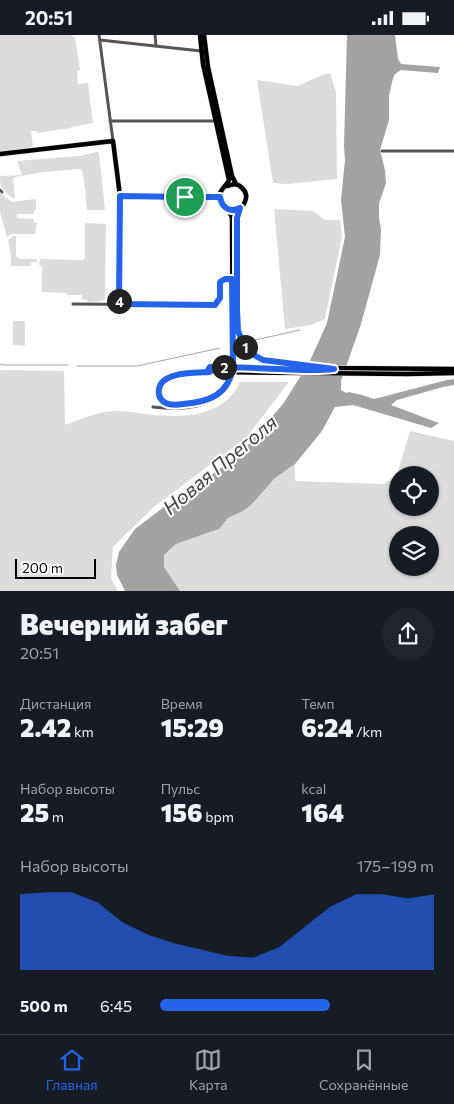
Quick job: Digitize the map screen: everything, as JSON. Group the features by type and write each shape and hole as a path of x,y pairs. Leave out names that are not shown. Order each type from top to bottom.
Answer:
{"main road":[{"path":"202,35 201,51 229,179 220,197 222,204 232,215 233,366 230,378 222,390 209,400 192,404 169,404 160,397 158,390 160,385 173,375 214,370 301,370 326,370 407,368 454,369"},
{"path":"202,35 232,176 236,184 242,188 246,195 245,202 240,208 237,218 237,309 239,335 247,349 257,357 269,361 334,369"},
{"path":"0,154 113,141 120,196 220,197"},
{"path":"226,186 236,184"},
{"path":"228,209 240,208"},
{"path":"214,370 407,374 454,373"}],"street":[{"path":"99,35 113,141"},
{"path":"155,35 156,46"},
{"path":"100,40 201,51"},
{"path":"110,121 216,121"},
{"path":"382,151 454,151"},
{"path":"119,304 120,196"},
{"path":"73,304 215,305 220,298 220,282 225,279 232,279"},
{"path":"153,407 172,408 200,405 212,401 224,392 231,382 235,370 237,309"}],"shaded area":[{"path":"0,35 72,35 72,37 75,37 80,70 77,71 78,84 88,83 93,123 37,133 37,131 31,131 33,147 0,152"},
{"path":"347,35 395,35 398,59 401,64 440,67 438,73 401,70 393,78 389,96 389,120 380,150 386,183 379,203 380,255 361,324 341,381 341,390 346,393 349,392 374,399 454,379 454,385 397,400 391,405 439,423 431,428 353,405 335,407 322,431 295,464 275,478 251,505 228,518 219,529 176,544 164,555 164,567 180,591 125,591 117,575 116,565 119,552 135,529 221,468 246,447 283,404 309,363 327,323 345,237 341,200 345,160"},
{"path":"330,73 336,92 337,179 287,184 273,183 257,80 298,86"},
{"path":"99,153 105,210 87,210 82,170 80,169 15,177 13,179 15,198 12,198 1,186 0,175 22,175 17,161 79,156"},
{"path":"0,193 12,202 35,199 36,210 35,208 34,214 17,214 17,218 34,219 34,223 37,222 35,234 12,234 7,237 0,212"},
{"path":"274,209 313,211 325,220 340,220 342,236 325,319 311,325 285,329"},
{"path":"85,223 106,224 105,299 88,302 87,300 82,300 82,295 42,292 42,266 39,265 40,259 83,260 85,258"},
{"path":"16,236 16,256 19,259 37,259 37,262 31,262 31,266 11,266 8,240"},
{"path":"13,321 25,322 25,346 13,344"},
{"path":"0,370 64,371 65,425 110,411 168,416 193,415 215,408 225,402 240,382 289,382 246,438 155,506 113,547 111,578 118,591 0,591"},
{"path":"410,431 454,441 454,591 180,591 164,567 164,555 176,544 219,529 228,518 251,505 275,478 295,464 295,481 384,484 389,480 389,516 439,516 439,466 399,466"}],"waterway":[{"path":"246,342 300,330"},
{"path":"77,366 137,366 220,348"},
{"path":"0,364 68,365"}],"route":[{"path":"185,197 120,196 119,304 215,305 220,298 220,282 225,279 232,279 233,366 232,369 231,376 226,385 209,400 175,405 162,400 158,390 161,383 173,375 210,372 208,367 228,367 301,370 334,369 263,360 247,349 239,335 237,309 237,214 240,208 233,210 226,208 222,204 220,197 185,197"}],"water label":[{"name":"Новая Преголя","path":"220,465"}]}
